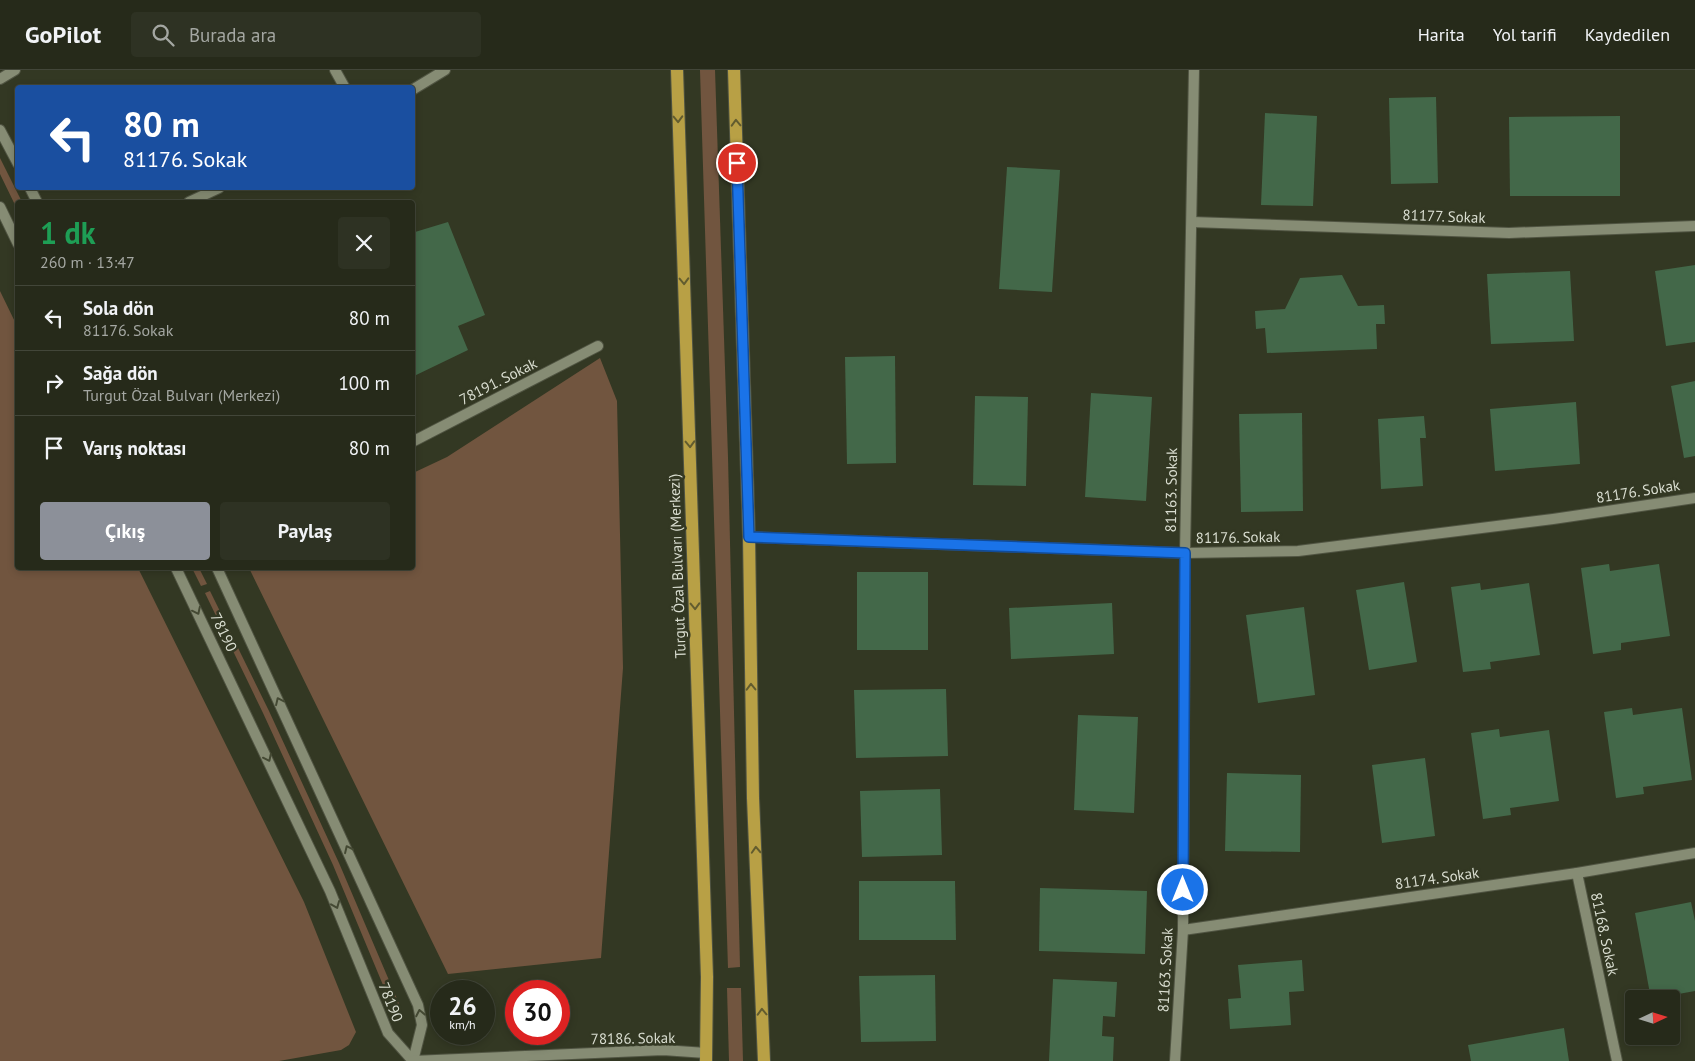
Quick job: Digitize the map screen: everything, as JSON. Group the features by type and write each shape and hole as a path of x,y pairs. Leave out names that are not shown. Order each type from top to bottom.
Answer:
{"main road":[{"name":"Turgut Özal Bulvarı (Merkezi)","path":"677,70 706,968 706,1057"},
{"path":"734,70 749,537 753,798 764,1061"}],"street":[{"path":"0,78 15,70"},
{"path":"335,70 343,85"},
{"path":"415,88 445,70"},
{"name":"81163. Sokak","path":"1175,1061 1183,930 1185,553 1194,70"},
{"path":"0,130 15,158"},
{"path":"193,200 216,190"},
{"path":"0,206 15,238"},
{"name":"81177. Sokak","path":"1192,222 1509,233 1695,226"},
{"name":"78191. Sokak","path":"415,440 598,346"},
{"name":"81176. Sokak","path":"749,537 1185,553 1298,552 1553,520 1695,498"},
{"name":"78190","path":"177,570 330,891 388,1033 412,1061"},
{"name":"78190","path":"218,570 418,1005 422,1025 412,1061"},
{"name":"81174. Sokak","path":"1183,930 1577,873 1695,853"},
{"name":"81168. Sokak","path":"1577,873 1617,1061"},
{"name":"78186. Sokak","path":"412,1061 663,1050 706,1057"}],"shaded area":[{"path":"700,70 715,70 728,457 740,967 728,968"},
{"path":"0,158 21,200 15,200 15,205 0,174"},
{"path":"0,291 15,322 15,570 139,570 304,902 356,1032 349,1045 341,1050 279,1061 0,1061"},
{"path":"600,358 617,401 623,668 601,958 448,974 250,570 415,570 415,472 447,457"},
{"path":"193,570 200,570 207,584 201,586"},
{"path":"210,591 269,711 339,863 400,1006 393,1009 333,865 205,593"},
{"path":"727,988 741,988 743,1061 729,1061"}],"building":[{"path":"1436,97 1438,183 1391,184 1389,98"},
{"path":"1265,113 1317,116 1313,206 1261,205"},
{"path":"1620,116 1620,196 1510,196 1509,117"},
{"path":"1007,167 1060,170 1052,292 999,289"},
{"path":"448,222 485,315 458,326 468,350 415,376 415,232"},
{"path":"1695,265 1695,342 1666,346 1655,271"},
{"path":"1570,271 1574,341 1491,344 1487,274"},
{"path":"1342,275 1358,306 1384,305 1385,324 1376,324 1377,349 1267,353 1265,328 1256,329 1255,311 1285,309 1300,278"},
{"path":"895,356 896,463 847,464 845,357"},
{"path":"1695,381 1695,456 1684,458 1671,386"},
{"path":"1091,393 1152,397 1146,501 1085,497"},
{"path":"975,396 1028,397 1026,486 973,485"},
{"path":"1576,402 1580,464 1495,471 1490,409"},
{"path":"1302,413 1303,511 1241,512 1239,414"},
{"path":"1424,416 1426,438 1420,438 1423,486 1381,489 1378,419"},
{"path":"1609,564 1610,571 1659,564 1670,636 1621,643 1621,650 1593,654 1581,568"},
{"path":"857,572 928,572 928,650 857,650"},
{"path":"1404,582 1417,662 1369,670 1356,590"},
{"path":"1480,583 1481,590 1529,583 1540,655 1490,662 1491,669 1463,672 1451,587"},
{"path":"1112,603 1114,654 1011,659 1009,608"},
{"path":"1304,607 1315,695 1258,703 1246,615"},
{"path":"946,689 948,756 856,758 854,690"},
{"path":"1632,708 1633,715 1682,708 1692,780 1643,787 1644,794 1616,798 1604,712"},
{"path":"1078,715 1138,717 1134,813 1074,810"},
{"path":"1499,729 1500,737 1549,730 1559,801 1510,808 1511,815 1483,819 1471,733"},
{"path":"1425,758 1435,836 1382,843 1372,765"},
{"path":"1227,773 1301,775 1300,852 1225,851"},
{"path":"940,789 942,855 862,857 860,791"},
{"path":"859,881 955,881 956,940 859,940"},
{"path":"1040,888 1147,891 1145,954 1039,951"},
{"path":"1691,902 1695,921 1695,991 1680,994 1680,990 1649,990 1635,913"},
{"path":"1302,960 1304,991 1289,992 1291,1025 1230,1029 1228,999 1241,998 1238,965"},
{"path":"935,975 936,1041 861,1042 859,976"},
{"path":"1053,979 1117,982 1115,1017 1103,1016 1102,1036 1114,1037 1113,1061 1049,1061"},
{"path":"1564,1028 1569,1061 1471,1061 1468,1045"}],"route":[{"path":"737,163 749,537 1185,553 1183,890"}]}
